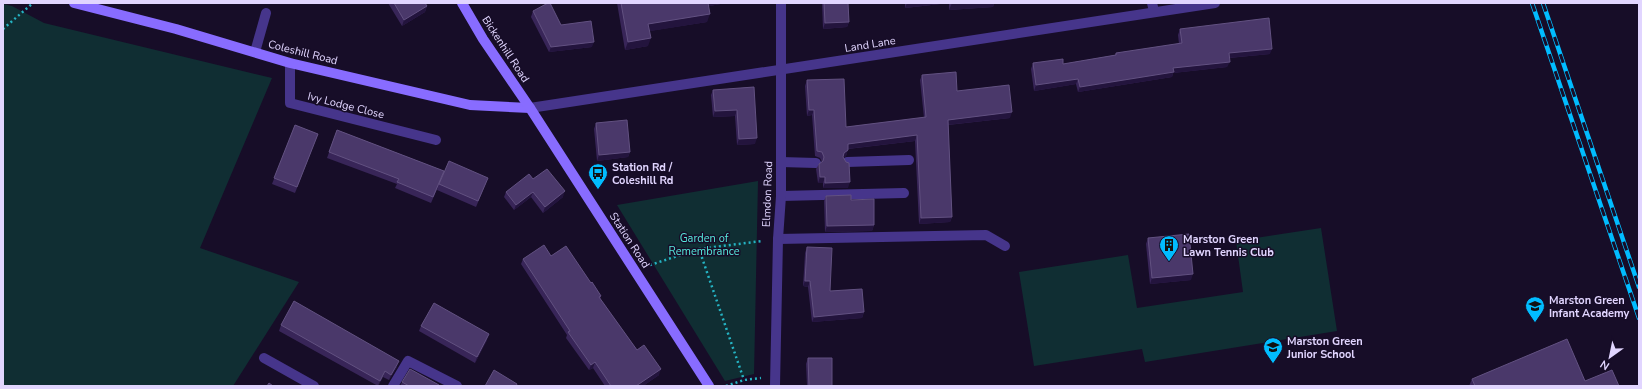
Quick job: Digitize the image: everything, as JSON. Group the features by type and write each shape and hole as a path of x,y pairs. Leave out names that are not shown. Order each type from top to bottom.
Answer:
{"street":[{"name":"Coleshill Road","path":"74,3 176,28 290,63 470,105 530,108"},
{"name":"Bickenhill Road","path":"462,3 483,39 530,108"},
{"name":"Elmdon Road","path":"775,386 781,162 781,3"},
{"name":"Land Lane","path":"530,108 780,70 1153,7 1215,3"},
{"path":"255,52 266,13"},
{"name":"Ivy Lodge Close","path":"290,63 290,103 436,140"},
{"name":"Station Road","path":"530,108 709,386"},
{"path":"847,162 909,160"},
{"path":"781,162 816,162"},
{"path":"780,196 904,193"},
{"path":"778,239 986,235 1005,246"},
{"path":"264,358 314,386"},
{"path":"393,386 408,361 457,386"}],"path":[{"path":"3,29 33,3"},
{"path":"635,270 699,249 762,241"},
{"path":"699,249 744,380"},
{"path":"726,386 744,380 767,376"}],"green space":[{"path":"3,4 12,6 44,23 272,78 200,248 299,282 233,386 3,386"},
{"name":"Garden of Remembrance","path":"758,181 754,374 725,381 617,205"},
{"path":"1321,228 1337,331 1145,362 1142,349 1034,366 1019,272 1128,255 1137,308 1243,292 1236,241"}],"building":[{"path":"394,3 425,3 427,6 404,20"},
{"path":"550,3 561,25 591,21 594,42 551,47 533,11"},
{"path":"621,3 708,3 710,14 648,24 651,38 628,42"},
{"path":"824,3 848,3 849,22 825,23"},
{"path":"1269,18 1272,49 1229,53 1230,62 1173,68 1174,72 1080,87 1078,79 1036,85 1033,63 1063,59 1063,64 1116,55 1116,53 1182,43 1180,29"},
{"path":"956,72 957,91 1009,85 1012,112 948,120 952,217 921,218 917,135 848,144 848,150 844,153 843,157 846,162 849,163 850,182 825,183 825,177 820,177 819,164 823,161 824,157 822,152 817,151 814,110 809,110 807,80 844,79 846,127 926,117 922,75"},
{"path":"754,87 757,138 739,139 737,110 715,111 713,90"},
{"path":"627,120 630,152 599,155 596,123"},
{"path":"295,125 318,134 297,187 274,178"},
{"path":"337,130 444,171 433,197 397,182 399,179 329,152"},
{"path":"449,161 488,178 478,201 439,184"},
{"path":"547,169 565,191 545,207 533,192 516,205 506,192 529,174 533,179"},
{"path":"851,195 851,200 874,199 874,225 827,226 826,196"},
{"name":"Marston Green Lawn Tennis Club","path":"1189,234 1193,274 1152,278 1148,238"},
{"path":"544,245 551,256 566,246 591,283 592,282 601,296 599,297 637,350 644,345 661,369 636,386 611,386 595,362 591,365 568,332 570,331 523,259"},
{"path":"807,247 832,248 830,291 862,289 864,312 814,317 810,281 805,281"},
{"path":"294,301 399,361 391,375 385,371 380,381 281,325"},
{"path":"434,303 489,334 477,357 421,326"},
{"path":"1567,339 1585,381 1612,370 1619,386 1475,386 1472,379"},
{"path":"808,358 832,358 832,386 809,386"},
{"path":"410,369 439,386 409,386 402,382"},
{"path":"494,370 517,384 516,386 485,386"}],"railway":[{"path":"1532,3 1639,318"},
{"path":"1543,3 1639,287"}],"place":[{"name":"Station Rd / Coleshill Rd","path":"598,190"},
{"name":"Marston Green Lawn Tennis Club","path":"1169,262"},
{"name":"Marston Green Infant Academy","path":"1535,323"},
{"name":"Marston Green Junior School","path":"1273,364"}]}
